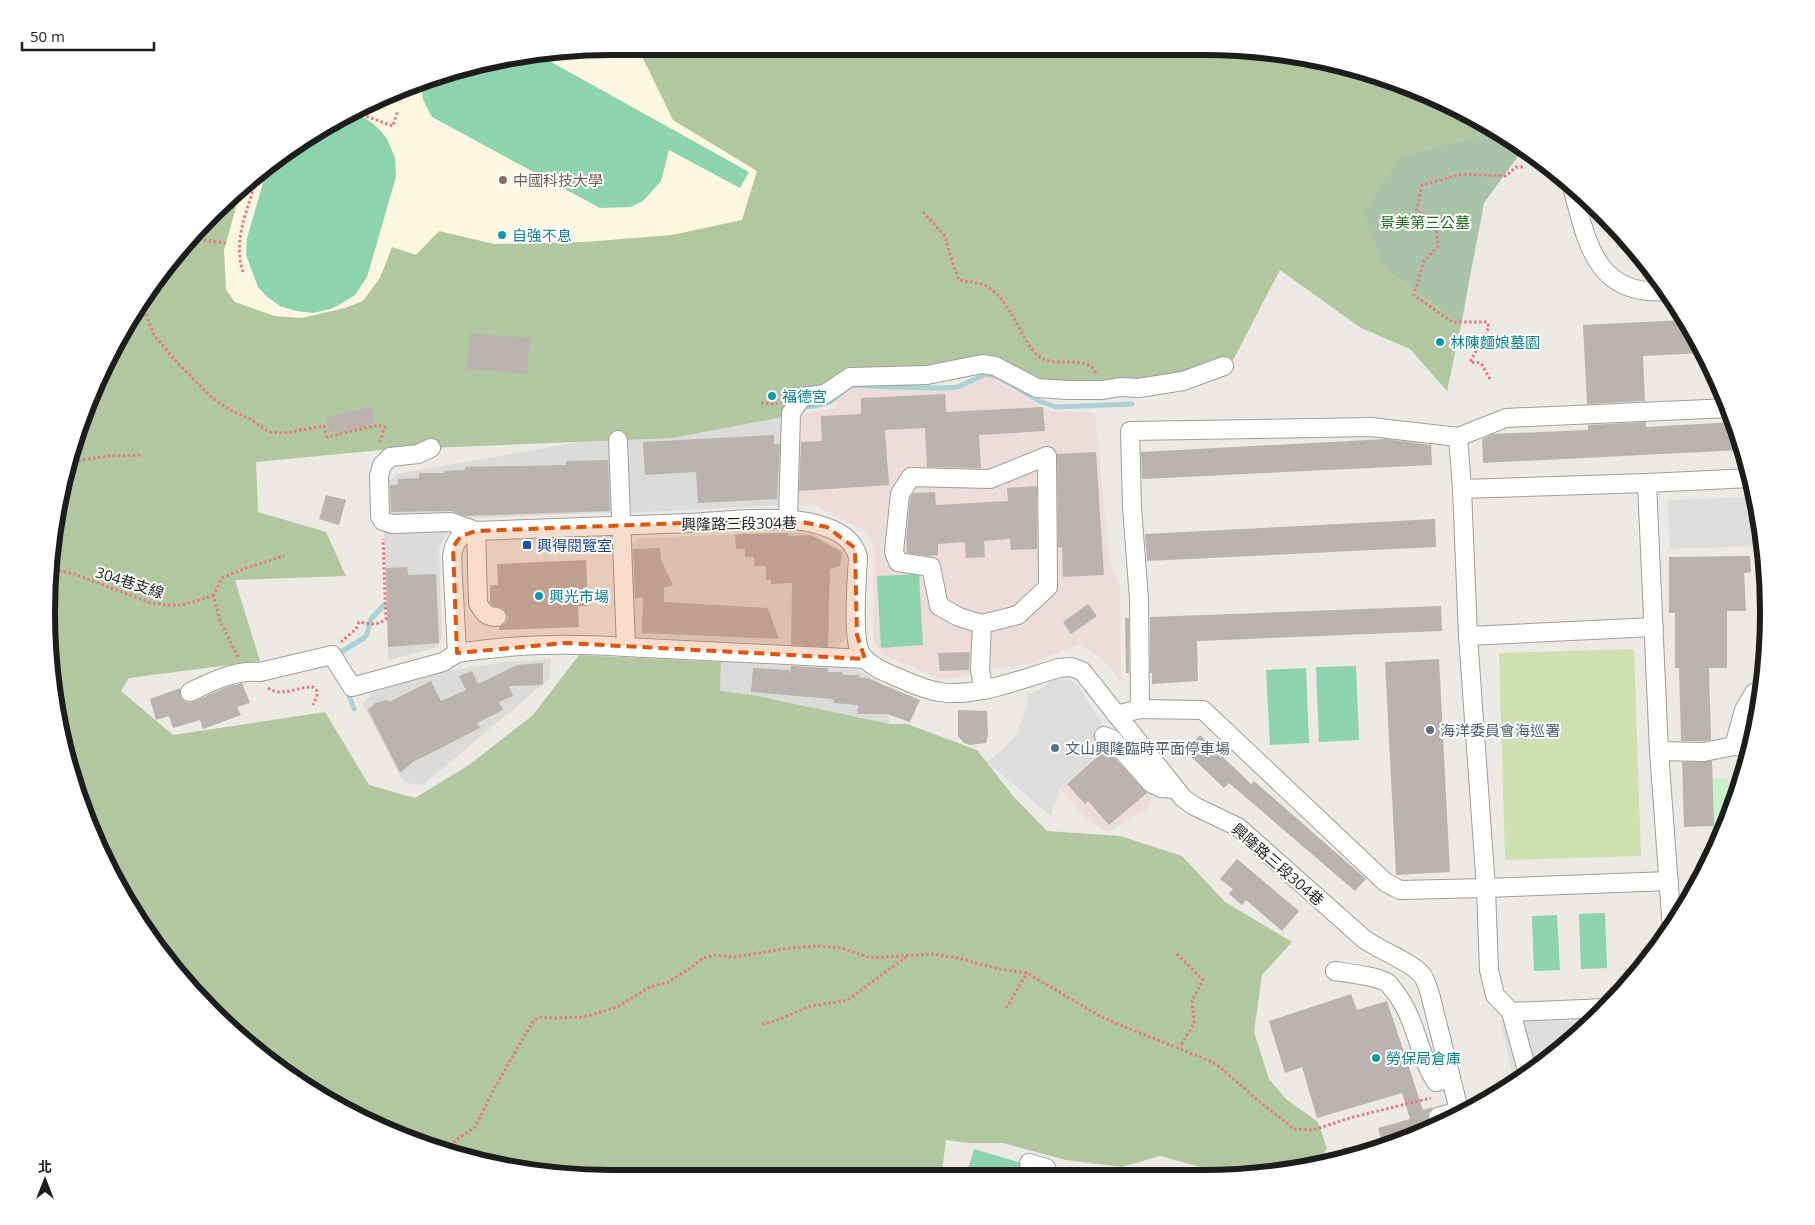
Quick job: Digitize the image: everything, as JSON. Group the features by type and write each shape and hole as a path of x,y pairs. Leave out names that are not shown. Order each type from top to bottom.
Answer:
{"street":[{"path":"1575,198 1587,241 1594,257 1604,270 1616,280 1629,287 1642,291 1658,291"},
{"path":"788,519 795,408 802,396 825,394 850,377 927,375 982,364 995,366 1037,388 1103,390 1120,387 1139,388 1183,381 1224,366"},
{"path":"1140,709 1139,599 1132,507 1130,431 1371,427 1458,437 1506,418 1721,408"},
{"path":"1458,437 1468,636 1486,888 1489,970 1495,995 1511,1012 1526,1066"},
{"path":"618,440 626,647"},
{"path":"430,448 418,454 390,457 382,465 379,476 380,516 383,521 392,524 451,522 476,531"},
{"path":"1047,456 1048,587 1018,615 982,624 959,617 939,606 931,567 898,562 894,552 900,494 911,477 990,479 1047,456"},
{"path":"1462,489 1743,478"},
{"path":"1647,483 1659,751 1671,914"},
{"name":"興隆路三段304巷","path":"476,531 788,519 827,527 842,534 851,541 855,548 858,557 857,635 861,653 865,659 879,670 925,689 955,694 984,690 1059,668 1071,667 1082,671 1175,789 1194,806 1238,827 1364,939 1378,949 1414,967 1422,976 1430,994 1459,1107"},
{"path":"476,531 478,603 484,613 490,617 497,617"},
{"path":"468,656 452,557 454,547 461,536 468,532 476,531"},
{"path":"982,624 980,670 984,690"},
{"path":"1468,636 1654,627"},
{"path":"190,692 230,674 260,672 332,655 352,687 468,656 516,653 566,644 865,659"},
{"path":"1659,751 1704,752 1742,747 1744,710 1754,694"},
{"path":"1116,715 1140,709 1203,710 1385,882 1400,890 1669,881"},
{"path":"1104,736 1112,739 1151,783 1161,788 1175,789"},
{"path":"1335,971 1364,976 1388,983 1404,1004 1430,1074 1436,1082 1452,1078"},
{"path":"1511,1012 1595,1008"},
{"path":"1438,1117 1442,1116"},
{"path":"1029,1162 1046,1168 1045,1170"}],"path":[{"path":"361,115 393,126 398,110"},
{"path":"1490,379 1480,363 1470,362 1489,327 1487,322 1452,322 1414,294 1424,262 1438,246 1435,219 1416,211 1422,185 1462,174 1506,176 1516,167 1523,167"},
{"path":"242,272 239,262 240,236 255,185"},
{"path":"923,212 945,236 959,280 985,285 999,297 1037,355 1049,362 1085,363 1094,369 1103,390"},
{"path":"198,239 226,243"},
{"path":"144,311 154,334 174,359 210,396 226,408 250,419 269,432 284,433 324,426 327,437 378,425 385,427"},
{"path":"77,460 143,455"},
{"path":"332,655 336,646 356,629 359,622 379,624 386,619 383,521"},
{"path":"245,672 220,621 213,596 222,578 284,556"},
{"name":"304巷支線","path":"57,570 74,574 151,603 166,606 182,605 213,596"},
{"path":"266,687 274,692 284,692 306,686 313,687 317,691 313,705"},
{"path":"449,1145 474,1127 532,1023 540,1017 584,1017 617,1007 650,988 668,982 703,958 715,955 734,957 790,948 819,946 842,948 871,958 932,954 1027,973 1103,1018 1180,1047 1220,1067 1294,1129 1313,1130 1354,1117 1436,1097"},
{"path":"1177,954 1203,980 1192,1002 1194,1023 1180,1047"},
{"path":"762,1024 775,1021 812,1006 848,1000 906,956"},
{"path":"1006,1008 1027,973"}],"highlighted area":[{"path":"788,519 827,527 855,548 857,635 865,659 566,643 457,653 453,547 461,536 476,531"}],"shaded area":[{"name":"中國科技大學","path":"641,55 673,120 757,171 742,220 672,235 585,242 494,244 439,231 416,255 392,248 380,278 363,301 345,308 302,318 274,316 235,302 226,290 224,250 238,199 273,170 334,130 366,112 399,97 433,85 468,74 540,60 576,56"},
{"path":"991,377 1050,411 1095,413 1110,563 1120,586 1121,681 1104,661 1080,644 1026,665 980,670 963,676 941,679 883,655 873,640 874,554 871,541 862,529 816,506 791,505 797,415 836,408 836,401 858,387 882,390 958,390 983,378"},
{"path":"788,416 784,505 628,513 626,439 673,438"},
{"path":"614,440 617,512 472,518 388,516 384,485 397,474 585,441"},
{"path":"1748,497 1755,538 1752,546 1670,549 1668,500"},
{"path":"454,526 442,541 439,549 442,636 439,644 434,648 388,660 384,529"},
{"path":"799,532 814,535 844,551 847,560 846,637 838,648 638,637 633,633 630,548 635,541 641,538"},
{"path":"551,659 550,678 423,785 404,783 363,704 373,692 443,672 505,662"},
{"path":"721,662 855,669 879,681 890,724 753,695 720,691"},
{"name":"文山興隆臨時平面停車場","path":"1050,680 1070,680 1078,685 1110,734 1109,745 1060,788 1051,816 987,762 1017,734 1027,705 1028,694 1040,690"},
{"path":"1109,745 1153,797 1147,809 1108,832 1084,817 1060,788"},
{"path":"1500,1020 1581,1022 1542,1055 1513,1075"}],"green space":[{"path":"641,55 1239,56 1311,66 1347,74 1382,85 1416,97 1449,112 1487,133 1401,155 1383,267 1461,325 1447,391 1410,349 1361,328 1280,270 1232,362 1191,375 1142,383 1041,381 1003,365 927,372 862,371 788,416 673,438 381,450 256,462 258,512 326,532 346,576 235,580 260,661 129,678 121,691 173,735 325,712 369,785 415,798 469,765 533,715 579,655 721,662 720,691 753,695 890,724 907,724 977,750 1013,796 1047,831 1120,836 1182,856 1225,902 1292,942 1262,975 1254,1032 1269,1079 1286,1099 1318,1122 1327,1148 1321,1157 1275,1165 1205,1170 1201,1167 1160,1156 1122,1167 1066,1160 1003,1143 970,1143 946,1140 942,1170 612,1170 576,1169 504,1159 468,1151 399,1128 366,1113 303,1076 273,1055 218,1007 170,952 149,922 112,859 97,826 74,757 60,685 56,649 55,612 60,540 74,468 97,399 112,366 149,303 193,245 238,199 224,250 226,290 235,302 274,316 302,318 345,308 363,301 380,278 392,247 416,255 439,231 494,244 585,242 672,235 742,220 757,171 673,120"},
{"path":"546,59 749,172 740,188 669,150 661,181 643,201 631,207 600,208 432,117 423,100 422,89 433,85 468,74"},
{"path":"360,115 381,131 387,139 395,158 396,177 367,277 355,295 330,309 313,313 296,311 280,306 266,296 258,287 246,255 247,238 265,177 273,170 303,149"},
{"name":"景美第三公墓","path":"1487,133 1519,154 1484,203 1461,325 1383,267 1364,213 1401,155"},
{"path":"919,574 923,645 881,648 877,576"},
{"path":"1634,649 1641,856 1505,860 1499,653"},
{"path":"1356,666 1359,740 1319,742 1316,667"},
{"path":"1306,668 1309,743 1270,745 1266,670"},
{"path":"1705,777 1726,779 1732,784 1719,824 1708,825"},
{"path":"1605,913 1607,968 1581,969 1579,914"},
{"path":"1557,915 1560,970 1534,971 1532,916"},
{"path":"974,1149 1021,1163 1019,1170 968,1170"}],"building":[{"path":"1677,320 1696,353 1643,356 1645,401 1587,404 1583,325"},
{"path":"470,333 530,338 527,374 467,369"},
{"path":"945,394 946,412 1043,407 1045,431 979,435 981,468 927,467 925,428 885,430 889,485 799,491 801,442 822,441 821,416 861,414 861,398"},
{"path":"372,407 375,423 339,433 339,430 330,432 326,417"},
{"path":"1646,422 1646,427 1726,422 1735,450 1483,463 1482,439 1493,434 1588,430 1588,425"},
{"path":"774,435 774,444 780,444 777,499 698,503 696,472 645,475 643,442"},
{"path":"1386,439 1431,445 1432,465 1142,479 1141,452"},
{"path":"1096,452 1104,575 1063,577 1062,547 1058,548 1057,454"},
{"path":"608,460 610,511 465,516 451,511 391,512 390,485 398,485 398,479 419,478 419,473 444,473 444,471 465,470 465,467 566,465 566,461"},
{"path":"1037,486 1037,549 1011,550 1010,539 984,541 985,557 966,558 965,542 938,544 938,555 928,556 907,553 906,541 910,498 913,493 935,492 936,505 1008,501 1007,488"},
{"path":"326,495 346,500 339,525 319,519"},
{"path":"1435,519 1436,547 1147,561 1145,534"},
{"path":"788,533 788,536 811,535 842,552 840,566 830,569 828,647 791,645 792,583 771,584 771,580 766,580 766,566 754,566 754,557 745,557 745,549 736,549 735,534"},
{"path":"660,548 661,559 673,586 664,587 664,602 768,608 779,639 642,633 643,597 635,598 633,549"},
{"path":"1750,556 1751,572 1744,573 1746,611 1727,611 1727,668 1709,668 1711,740 1681,741 1679,668 1675,668 1675,613 1669,613 1669,557"},
{"name":"興光市場","path":"586,560 588,606 578,606 579,627 499,630 499,627 506,623 508,617 503,608 493,606 490,603 490,585 498,585 497,564"},
{"path":"407,567 408,575 436,574 439,643 388,647 386,568"},
{"path":"1088,604 1097,616 1071,634 1063,622"},
{"path":"1441,606 1442,631 1197,641 1198,681 1152,684 1152,673 1150,673 1150,617"},
{"path":"1125,618 1129,618 1129,673 1126,673"},
{"path":"970,652 969,670 940,671 938,653"},
{"path":"1439,659 1450,872 1396,875 1385,662"},
{"path":"543,663 543,685 509,686 513,696 499,702 503,710 477,723 480,728 413,762 400,773 368,710 375,703 388,700 389,702 431,681 441,701 466,690 459,676 472,671 478,684 517,665"},
{"path":"791,666 828,668 828,672 842,672 843,675 859,675 860,678 867,678 920,700 910,722 887,714 857,714 858,705 834,703 833,699 751,692 753,668 789,670 790,675"},
{"path":"242,683 250,703 237,707 241,715 203,729 200,720 173,728 169,716 156,720 150,699 180,688 181,697 184,701 190,703 227,687"},
{"path":"958,710 987,711 988,735 986,743 970,745 964,743 958,736"},
{"path":"1200,735 1251,784 1254,781 1366,879 1355,891 1229,783 1224,788 1185,751"},
{"path":"1106,749 1147,793 1109,825 1088,801 1085,804 1067,784"},
{"path":"1712,761 1714,826 1684,827 1682,762"},
{"path":"1237,859 1299,911 1282,931 1246,900 1242,905 1229,894 1233,889 1220,879"},
{"path":"1351,994 1357,1010 1387,1001 1423,1110 1433,1107 1428,1114 1429,1122 1381,1140 1378,1128 1410,1119 1402,1093 1317,1118 1302,1067 1285,1073 1269,1021"}],"waterway":[{"path":"800,407 816,406 830,402 848,388 856,385 958,387 986,374 998,377 1039,401 1056,407 1132,404"},
{"path":"336,655 364,638 371,619 385,604"},
{"path":"347,690 354,709"}],"place":[{"name":"中國科技大學","path":"503,180"},
{"name":"自強不息","path":"502,235"},
{"name":"林陳麵娘墓園","path":"1440,342"},
{"name":"福德宮","path":"772,396"},
{"name":"興得閱覽室","path":"527,545"},
{"name":"興光市場","path":"539,596"},
{"name":"海洋委員會海巡署","path":"1430,730"},
{"name":"文山興隆臨時平面停車場","path":"1055,748"},
{"name":"勞保局倉庫","path":"1376,1058"}]}
